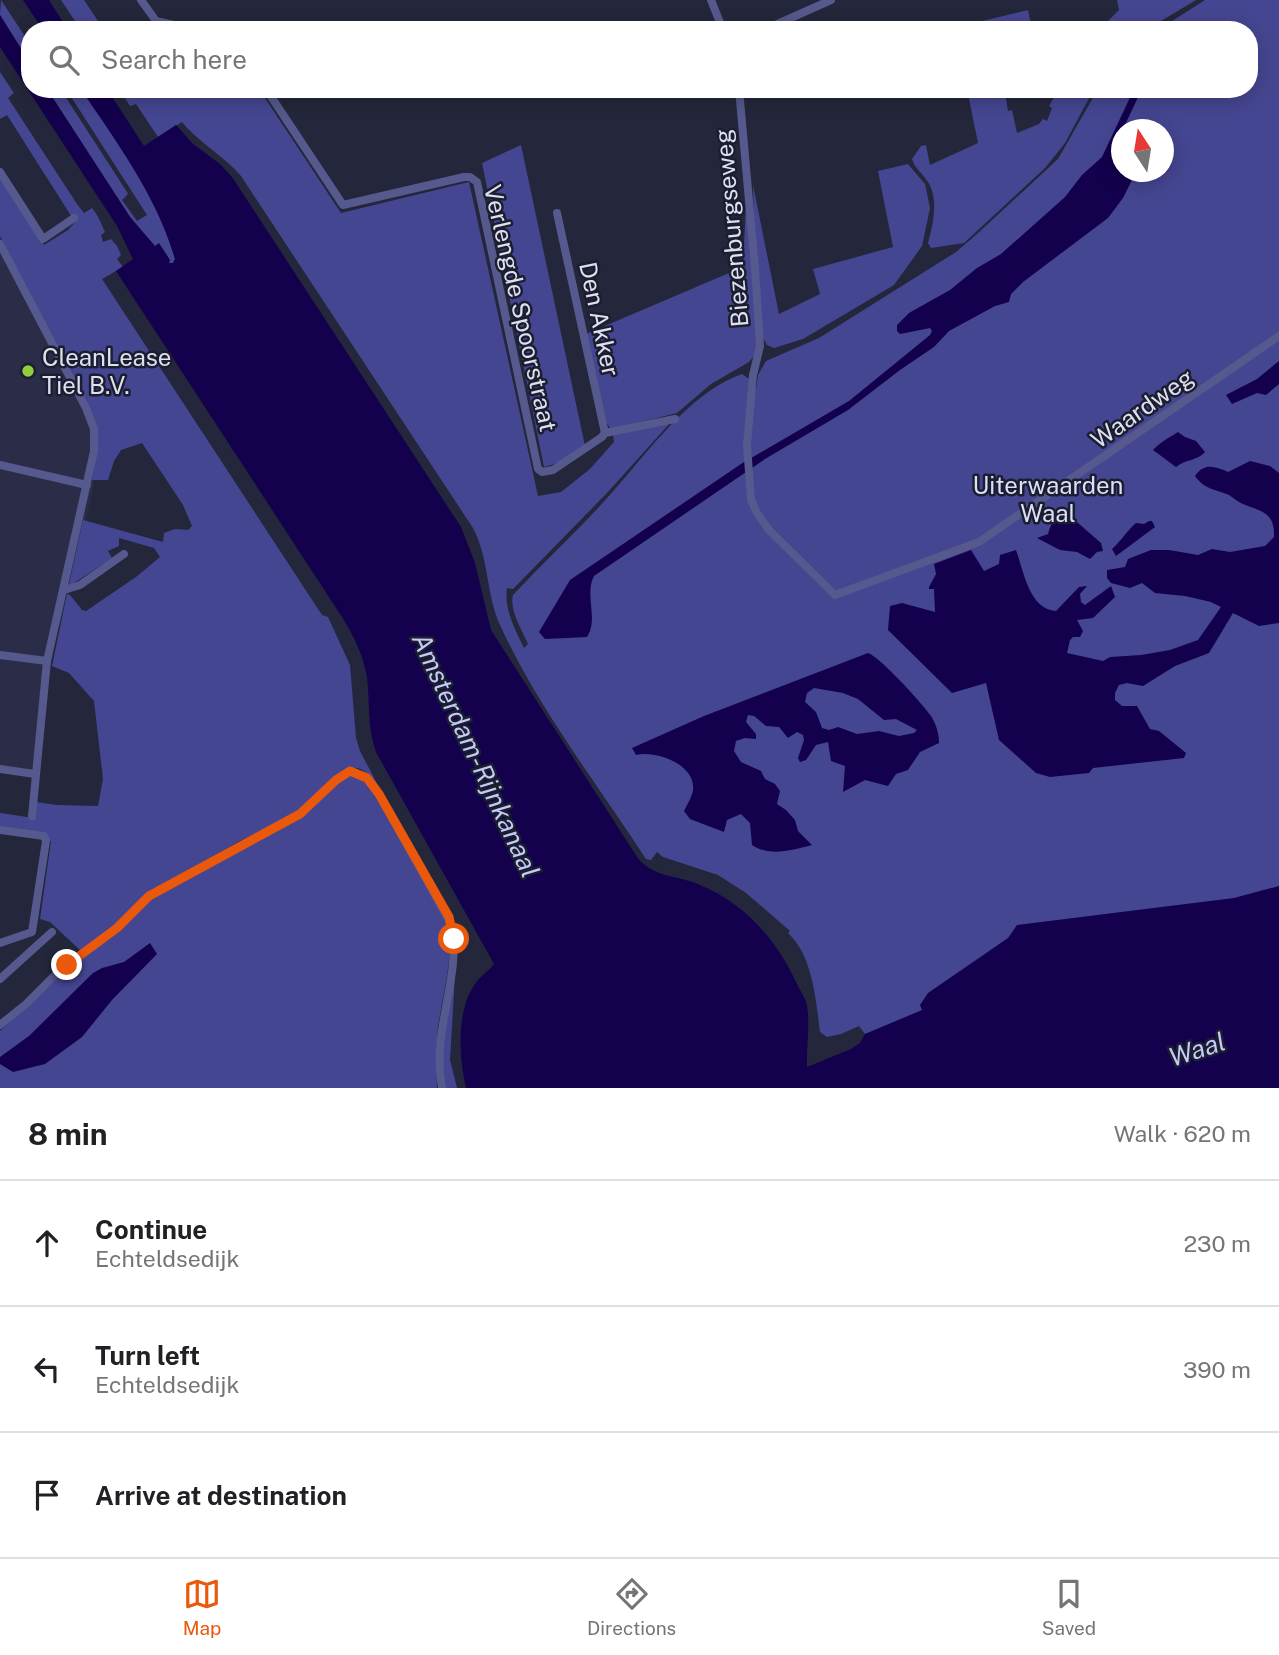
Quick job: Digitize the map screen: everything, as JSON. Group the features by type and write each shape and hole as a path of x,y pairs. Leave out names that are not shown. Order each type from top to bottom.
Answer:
{"street":[{"path":"141,0 156,21"},
{"path":"711,0 719,21"},
{"path":"784,21 831,0"},
{"name":"Verlengde Spoorstraat","path":"272,98 343,205 464,177 470,177 477,182 536,466 542,472 553,470 602,438 605,433"},
{"name":"Biezenburgseweg","path":"740,98 760,346 753,374 747,455 751,500 769,530 835,595"},
{"path":"0,172 43,239 74,218"},
{"name":"Den Akker","path":"556,213 605,433"},
{"path":"0,244 92,423 95,443 47,661 32,816"},
{"name":"Waardweg","path":"835,595 979,542 1279,336"},
{"path":"605,433 676,419"},
{"path":"0,465 87,485"},
{"path":"64,590 80,585 124,554"},
{"path":"0,655 47,661"},
{"path":"0,769 35,774"},
{"path":"0,1025 58,972 117,928 149,896 300,814 336,780 350,771 367,778 379,794 452,926 454,950 440,1034 439,1072 442,1088"},
{"path":"0,830 46,838 32,932 0,943"},
{"path":"0,979 52,932"}],"shaded area":[{"path":"0,230 101,423 100,457 71,584 49,664 36,770 0,765"}],"green space":[{"path":"1,0 21,30 21,49 0,15"},
{"path":"61,0 84,0 98,21 75,21"},
{"path":"1117,0 1196,0 1161,21 1108,21 1119,10"},
{"name":"Uiterwaarden Waal","path":"1205,0 1279,0 1279,887 865,1034 859,1026 827,1037 820,1032 808,966 788,933 790,931 746,893 718,875 663,857 657,852 651,860 646,859 568,744 515,655 495,613 482,551 473,528 241,176 182,122 158,137 136,104 130,106 125,98 265,98 341,213 469,182 538,496 561,492 590,469 614,442 613,434 671,422 607,493 513,589 507,588 509,612 524,648 528,644 514,613 513,595 599,507 683,413 721,383 742,374 749,379 751,392 756,390 758,375 766,361 819,338 956,252 1058,159 1093,98 1258,98 1258,21 1172,21"},
{"path":"1028,10 1030,21 982,21"},
{"path":"0,72 14,93 8,98 77,204 84,213 92,208 105,232 101,235 103,242 111,239 117,246 121,255 117,259 123,267 102,279 322,615 328,617 350,665 356,738 360,751 383,795 366,772 350,768 297,813 240,841 148,894 124,918 81,951 50,922 40,919 51,841 0,826 0,813 34,818 36,802 98,806 103,779 94,701 69,673 52,666 67,594 86,611 160,557 154,548 119,538 119,546 108,551 112,558 71,585 69,584 83,520 163,542 164,533 175,529 188,530 192,526 183,505 142,443 121,450 108,480 92,480 97,451 96,423 0,236 0,179 44,245 68,230 75,222 7,115 0,119"},
{"path":"53,98 66,98 127,192 122,200 137,221 147,215 72,98 87,98 122,150 158,213 175,259 173,263 169,263 157,245 155,247 130,217"},
{"path":"969,98 1006,98 1008,111 1012,110 1017,133 1039,124 1043,119 1047,121 1052,108 1049,106 1054,98 1089,98 1065,143 1045,168 964,243 931,248 928,243 933,220 933,196 928,182 912,159 921,146 926,145 930,165 978,143"},
{"path":"521,145 585,446 558,463 544,467 482,163"},
{"path":"908,164 925,184 930,208 922,246 894,285 803,339 774,348 767,345 763,338 753,185 779,314 820,294 813,269 893,247 878,171"},
{"path":"746,204 757,352 749,362 711,384 677,413 610,428 605,420 586,334 743,267"},
{"path":"349,774 368,782 448,923 450,950 438,1027 437,1088 0,1088 0,1031 68,967 119,932 151,899 238,848 282,826"},
{"path":"456,958 450,1060 457,1088 445,1088 441,1062"}],"water":[{"path":"23,0 49,0 62,21 37,21"},
{"path":"0,15 21,49 21,79 0,47"},
{"path":"33,98 53,98 130,217 155,246 159,243 170,260 169,263 173,263 175,259 158,213 122,150 87,98 113,98 144,146 176,125 193,144 220,164 232,177 461,527 475,563 491,630 637,857 651,869 700,885 731,902 769,937 779,951 806,1002 807,1067 851,1049 860,1043 865,1034 922,1010 920,1005 928,993 1008,938 1017,925 1234,898 1279,886 1279,1088 466,1088 461,1049 465,1007 479,978 494,964 376,752 370,724 367,677 358,646 342,617 116,271 133,259 117,226"},
{"path":"1130,98 1138,98 1128,119 1120,119"},
{"path":"1111,138 1111,182 1131,182 1108,218 1023,282 1011,294 1009,302 995,306 949,331 934,347 848,410 765,459 594,576 590,591 592,623 587,637 545,639 539,632 570,580 741,464 849,401 930,335 930,328 900,334 897,325 909,313 950,290 977,268 1001,254 1065,197 1082,175 1102,157"},
{"path":"1279,361 1279,384 1266,395 1257,393 1232,404 1226,395 1257,379"},
{"path":"1178,432 1196,441 1205,452 1176,467 1153,450"},
{"path":"1250,461 1270,466 1279,473 1279,623 1259,626 1233,613 1209,653 1175,666 1143,686 1127,683 1119,685 1115,693 1115,700 1122,706 1137,706 1150,729 1159,731 1186,753 1184,758 1093,768 1089,773 1050,777 1036,773 999,740 986,683 952,693 888,630 890,606 902,603 935,612 934,589 929,589 936,574 934,564 971,550 984,571 999,564 1000,555 1016,550 1029,588 1039,604 1047,609 1056,611 1079,587 1087,586 1080,594 1081,602 1085,605 1111,586 1115,597 1093,618 1077,620 1083,631 1080,637 1070,640 1067,653 1103,661 1110,657 1170,650 1198,640 1221,607 1185,596 1155,593 1142,583 1130,588 1111,583 1107,578 1107,570 1125,567 1128,559 1151,550 1198,555 1212,549 1230,552 1265,546 1274,537 1272,522 1266,514 1229,495 1206,487 1195,476 1206,467 1228,472"},
{"path":"1070,516 1101,543 1103,551 1097,552 1090,559 1077,552 1060,550 1037,538 1048,534 1055,520"},
{"path":"1152,521 1155,527 1116,556 1112,549 1129,530 1136,523 1144,524"},
{"path":"868,653 911,692 931,716 936,725 939,743 920,752 908,770 896,774 888,786 865,780 843,792 845,766 831,761 828,742 816,745 806,760 800,762 798,758 803,735 797,732 788,738 779,727 766,726 754,716 748,715 746,722 756,734 756,739 736,741 734,751 741,762 761,771 765,779 775,784 780,791 777,804 795,820 798,831 812,845 766,851 752,845 750,823 741,814 727,820 724,832 690,819 684,811 693,790 688,773 673,761 653,755 636,755 632,748 704,716","holes":["814,688 843,693 858,699 884,720 896,719 917,730 899,736 879,731 857,734 838,727 829,730 822,728 816,712 805,702 807,693"]},
{"path":"150,943 157,954 112,1000 82,1037 45,1064 13,1072 0,1064 0,1057 29,1036 93,973 124,962"}],"place":[{"name":"CleanLease Tiel B.V.","path":"28,371"}],"route":[{"path":"67,965 103,940 149,896 300,814 344,773 350,771 362,774 379,794 449,917 454,939"}],"water label":[{"name":"Amsterdam-Rijnkanaal","path":"476,755"},
{"name":"Waal","path":"1197,1049"}]}
